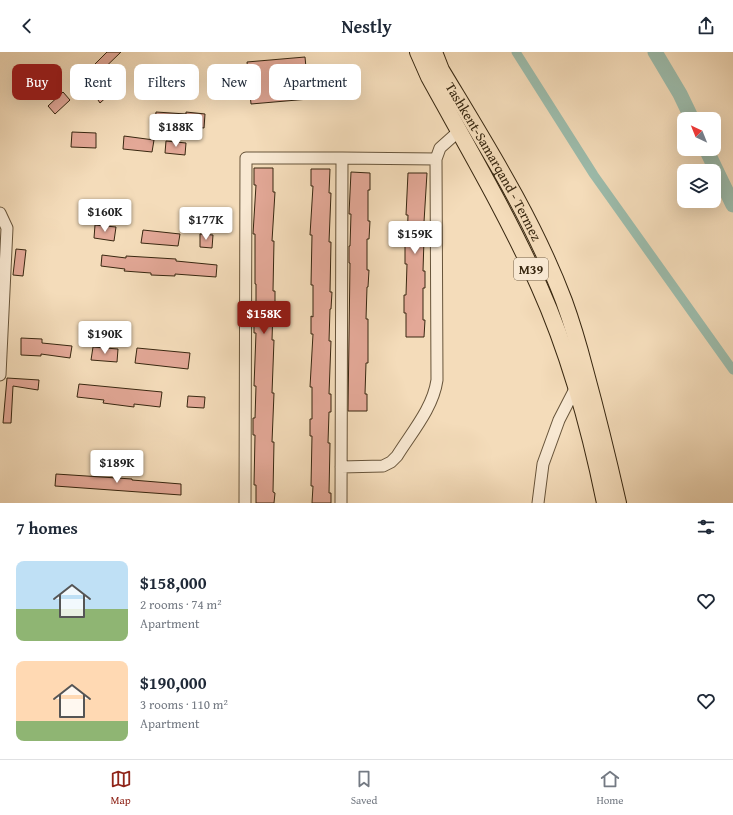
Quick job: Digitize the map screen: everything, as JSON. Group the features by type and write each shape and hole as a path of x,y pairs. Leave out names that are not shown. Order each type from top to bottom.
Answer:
{"highway":[{"name":"Tashkent-Samarqand - Termez","path":"418,52 429,77 499,205 540,288 558,332 576,387 586,423 604,503"},
{"name":"Tashkent-Samarqand - Termez","path":"434,52 442,70 515,194 538,237 564,301 576,338 601,428 618,503"},
{"path":"499,205 500,198 504,194 515,194"}],"street":[{"path":"341,467 383,466 390,462 397,456 431,403 435,391 436,380 436,159 440,148 458,131"},
{"path":"245,503 246,158 436,159"},
{"path":"341,503 342,158"},
{"path":"0,213 7,228 0,376"},
{"path":"538,503 543,464 559,420 576,387"}],"building":[{"path":"107,52 121,52 109,64 95,64"},
{"path":"305,57 306,64 269,64 269,100 297,100 251,104 251,100 261,100 261,64 247,64 247,62"},
{"path":"63,92 70,100 55,114 48,106 54,100 62,100"},
{"path":"156,112 186,114 186,112 205,114 204,128 155,123"},
{"path":"72,132 96,133 96,148 71,147"},
{"path":"124,136 154,140 152,152 123,149"},
{"path":"166,141 186,143 185,155 165,153"},
{"path":"254,168 273,168 273,192 275,192 272,241 274,241 273,291 275,291 272,340 274,340 272,442 274,442 274,503 256,503 256,485 254,485 255,435 253,435 253,418 255,418 256,386 254,386 256,333 254,333 254,316 256,316 256,284 255,234 253,234 256,185 254,185"},
{"path":"311,169 330,169 329,193 331,193 329,242 331,242 330,292 332,292 329,341 331,341 329,394 331,394 331,412 329,412 328,443 330,443 329,493 331,493 331,503 312,503 312,436 310,436 310,419 312,419 312,387 310,387 313,334 311,334 311,316 313,317 313,285 311,285 312,235 310,235 313,186 311,186"},
{"path":"351,172 370,173 370,190 368,190 368,221 370,221 369,239 367,239 367,270 369,270 366,319 368,319 368,363 366,363 365,394 367,394 367,411 348,411 349,246 351,214 349,214"},
{"path":"408,173 427,173 424,222 426,222 426,239 424,239 423,271 425,271 425,288 423,288 423,320 425,320 424,337 406,337 404,295 406,295 407,264 405,264 405,246 407,246 408,215 406,215"},
{"path":"95,225 116,227 114,241 94,238"},
{"path":"143,230 180,234 178,246 141,243"},
{"path":"200,234 213,235 212,248 200,247"},
{"path":"16,249 26,250 23,276 13,275"},
{"path":"102,255 126,258 126,256 176,259 176,261 217,265 216,277 175,274 175,276 151,275 151,273 124,271 125,269 101,266"},
{"path":"21,338 42,339 42,343 72,346 70,358 41,354 41,356 21,355"},
{"path":"93,347 118,349 117,362 91,360"},
{"path":"137,348 190,353 188,369 135,363"},
{"path":"7,378 39,380 38,390 13,386 11,423 3,423"},
{"path":"79,384 162,392 160,407 134,404 134,407 103,403 104,400 77,397"},
{"path":"188,396 205,397 204,408 187,407"},
{"path":"56,474 181,484 181,495 55,486"}],"waterway":[{"path":"516,52 594,175 733,370"},
{"path":"655,52 680,94 689,112"},
{"path":"709,156 733,205"}]}
